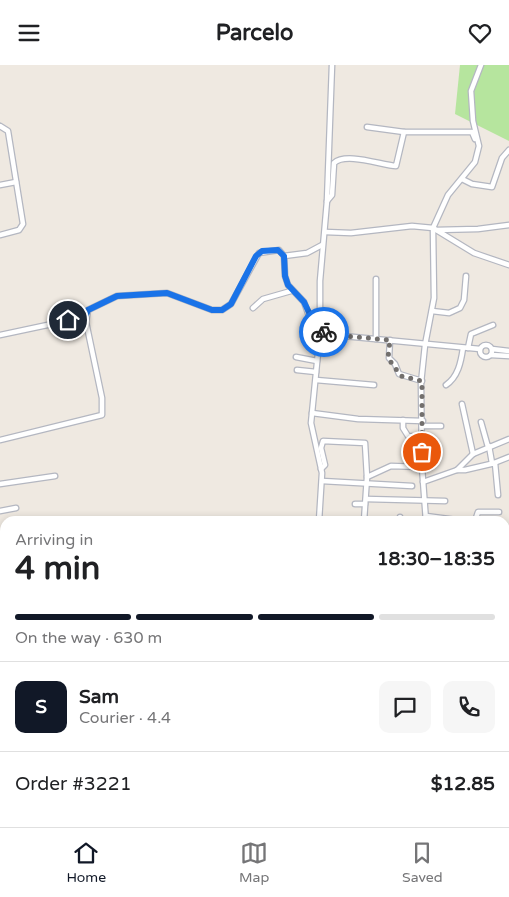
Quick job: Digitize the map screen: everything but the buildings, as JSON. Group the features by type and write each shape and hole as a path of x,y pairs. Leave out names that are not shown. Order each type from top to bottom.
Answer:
{"street":[{"path":"319,516 322,481 314,442 312,413 320,339 322,245 325,232 327,201 332,65"},
{"path":"426,516 422,467 422,381 424,345 434,298 434,229 448,195 475,162 479,146 473,121 471,91 481,65"},
{"path":"0,126 8,131 22,228 0,235"},
{"path":"366,127 404,133 472,132 479,146"},
{"path":"327,201 332,195 336,161 353,159 396,165 404,133"},
{"path":"462,179 472,184 492,187 502,157 509,150"},
{"path":"0,185 16,182"},
{"path":"325,232 351,233 412,226 434,229 478,229 509,225"},
{"path":"434,229 479,256 509,265"},
{"path":"284,256 307,253 322,245"},
{"path":"0,440 102,415 102,398 85,317 88,310 117,296 159,293 167,293 212,310 222,310 231,304 259,253 278,250 284,256 285,276 292,291 304,302 310,316 320,329 333,335 480,349 486,344 492,349 509,351"},
{"path":"432,311 449,313 460,308 464,300 466,275"},
{"path":"376,279 376,339"},
{"path":"253,309 263,299 292,291"},
{"path":"0,335 85,317"},
{"path":"446,385 453,381 456,375 471,334 493,325"},
{"path":"320,339 333,335"},
{"path":"390,340 388,358 395,364 396,371 401,376 422,381"},
{"path":"480,349 483,357 491,355 509,357"},
{"path":"491,355 492,349"},
{"path":"296,357 318,361"},
{"path":"297,370 316,372"},
{"path":"316,380 374,385"},
{"path":"462,405 473,454"},
{"path":"312,413 358,419 403,420 441,426"},
{"path":"403,420 403,428 408,437 422,437"},
{"path":"481,422 497,472 498,495"},
{"path":"457,470 473,454 488,446 509,439"},
{"path":"321,469 325,465 321,448 323,441 365,443 367,484 365,516"},
{"path":"423,482 457,470 466,470 509,457"},
{"path":"367,477 391,466 422,467"},
{"path":"0,484 55,476"},
{"path":"322,481 412,486"},
{"path":"355,504 366,502 445,501"},
{"path":"0,511 16,508"},
{"path":"476,516 478,512 499,512"}],"green space":[{"path":"460,65 509,65 509,141 455,114"}],"way so far":[{"path":"324,332 333,335 390,340 388,358 390,362 395,364 396,371 401,376 422,381 422,452"}],"route":[{"path":"68,320 85,317 88,310 117,296 167,293 212,310 222,310 231,304 256,256 262,251 278,250 283,252 285,276 288,285 304,302 313,321 324,332"}]}
